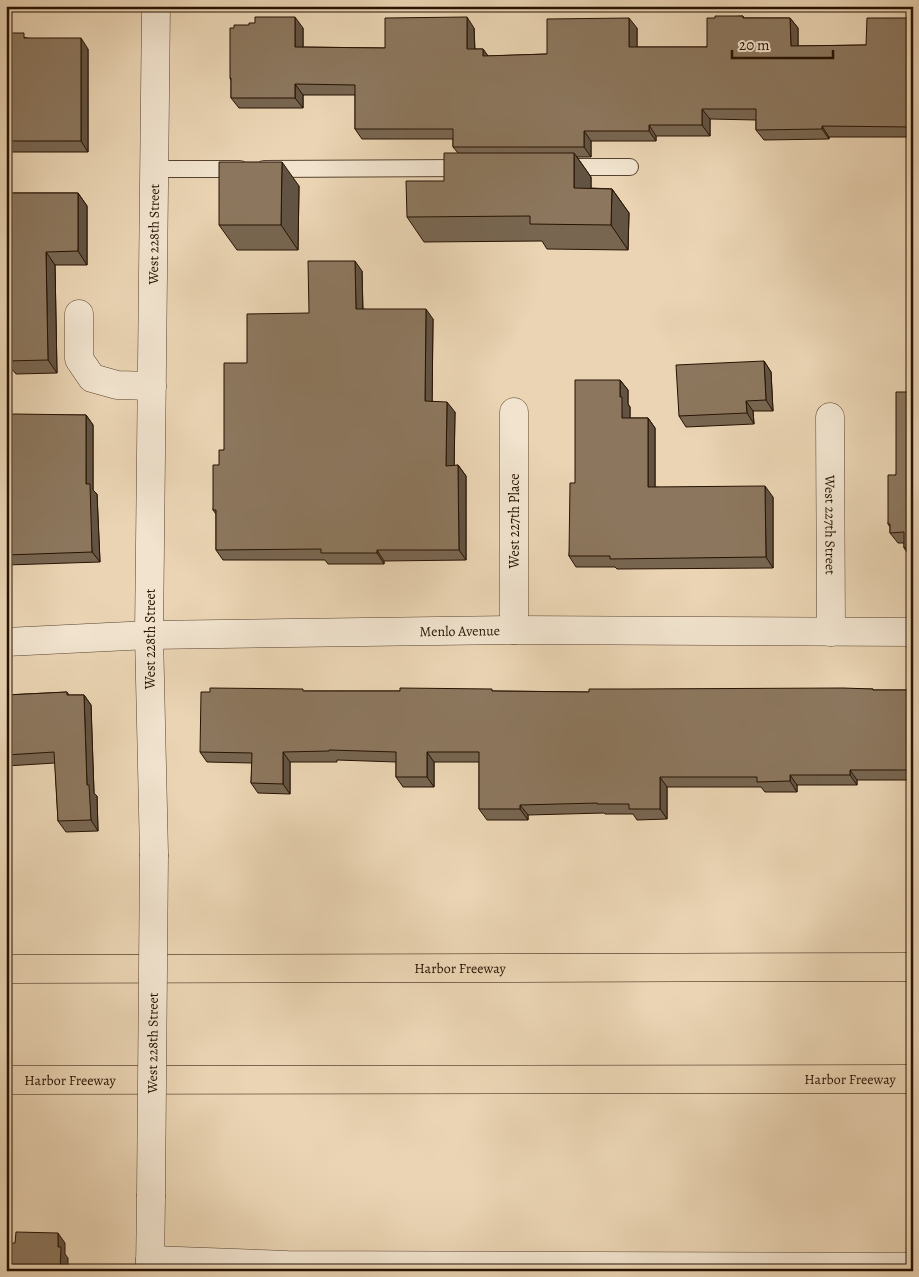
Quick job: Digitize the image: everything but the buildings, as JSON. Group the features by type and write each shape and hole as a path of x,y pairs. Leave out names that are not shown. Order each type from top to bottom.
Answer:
{"highway":[{"name":"Harbor Freeway","path":"6,969 913,967"},
{"name":"Harbor Freeway","path":"6,1080 913,1079"}],"street":[{"name":"West 228th Street","path":"150,1265 154,854 150,636 156,6"},
{"path":"79,314 79,359 92,378 117,385 152,386"},
{"name":"West 227th Place","path":"514,412 514,630"},
{"name":"West 227th Street","path":"830,417 832,632"},
{"name":"Menlo Avenue","path":"6,642 150,636 514,630 913,632"},
{"path":"150,1265 913,1267"}],"lane":[{"path":"551,167 630,166"},
{"path":"154,169 481,168"}]}
